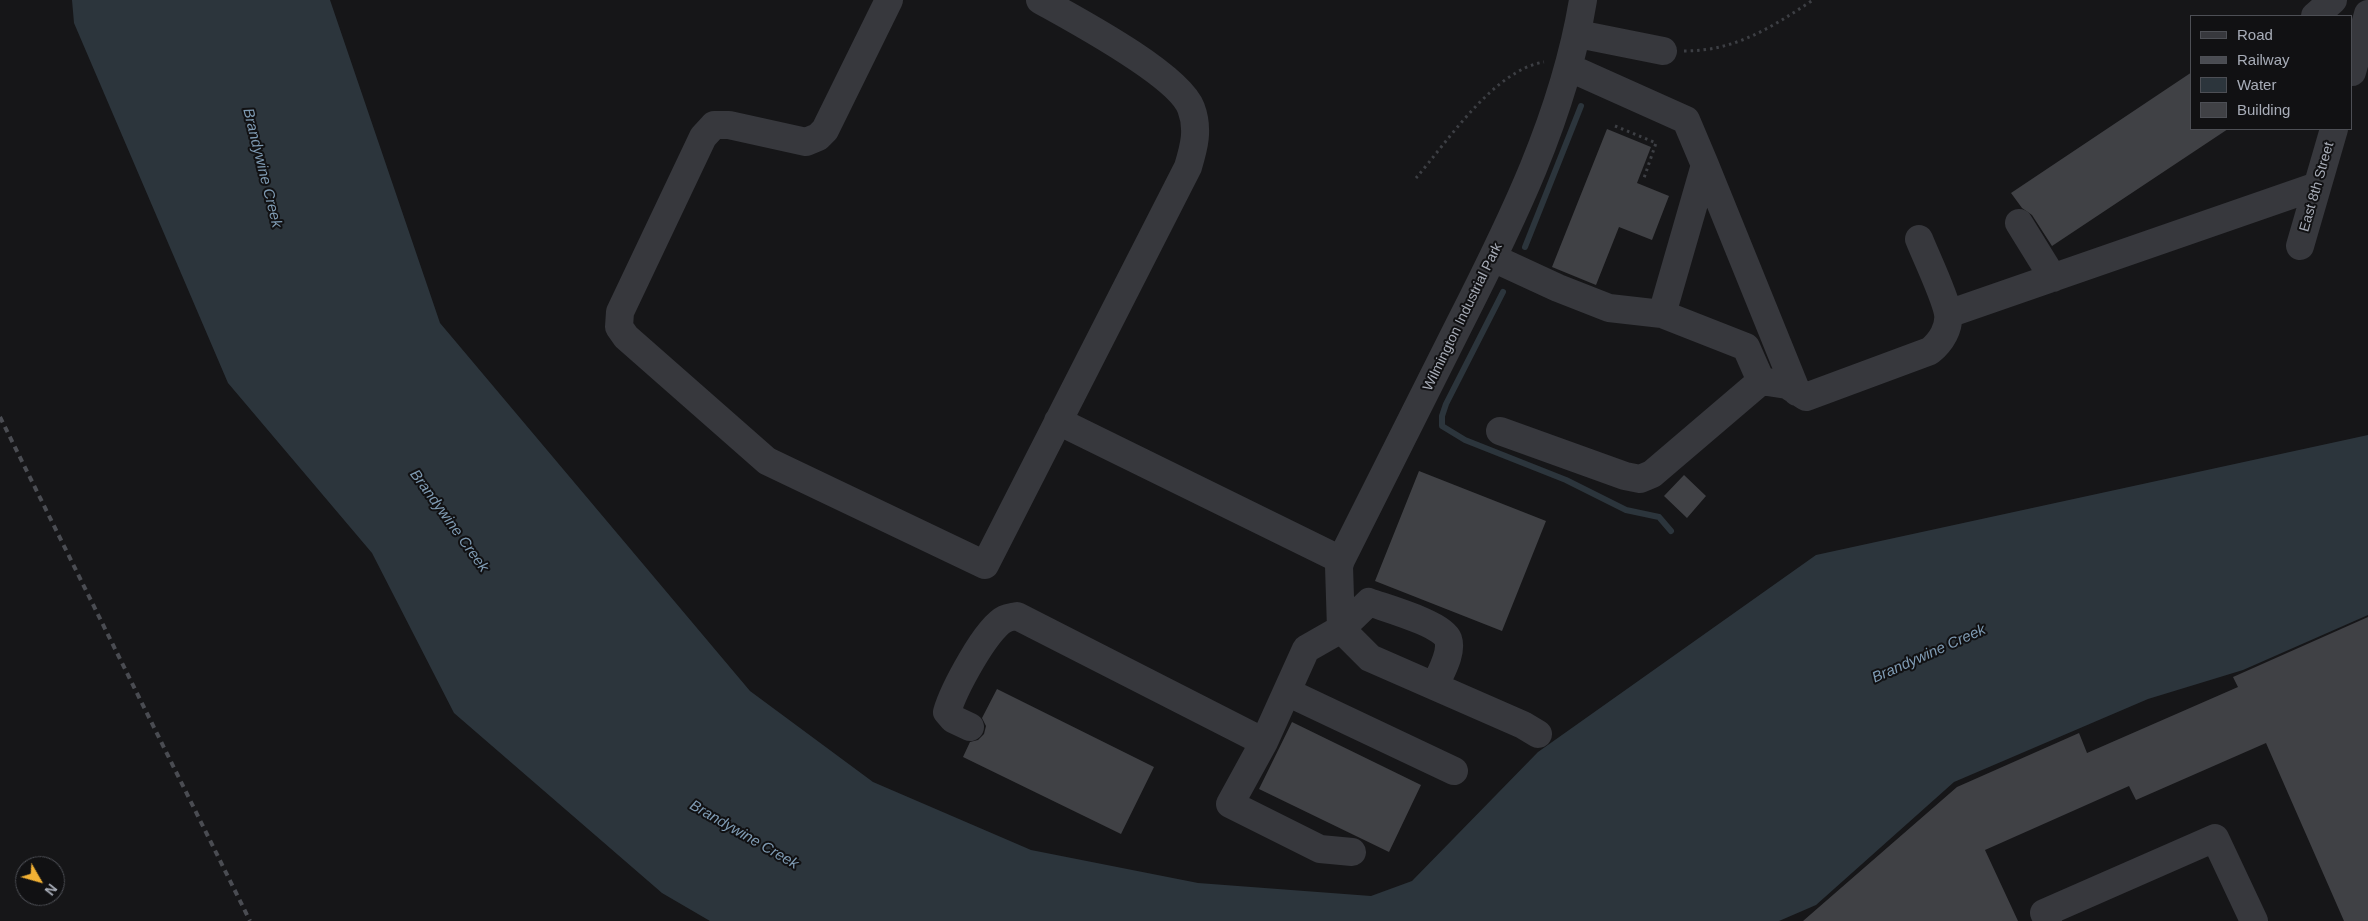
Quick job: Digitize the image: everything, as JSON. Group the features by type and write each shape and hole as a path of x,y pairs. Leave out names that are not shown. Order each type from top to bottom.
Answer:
{"street":[{"path":"890,0 825,130 818,137 806,142 729,125 714,125 704,137 620,312 619,327 626,338 767,461 985,565 1188,167 1195,141 1195,124 1191,106 1178,90 1076,8 1040,0"},
{"name":"Wilmington Industrial Park","path":"1341,629 1339,566 1341,560 1493,258 1532,170 1573,53 1583,0"},
{"path":"2316,15 2333,0"},
{"path":"2353,68 2363,32"},
{"path":"1573,53 1664,51"},
{"path":"1573,53 1686,120 1796,392"},
{"name":"East 8th Street","path":"2300,246 2334,130"},
{"path":"1662,314 1705,166"},
{"path":"1948,314 2316,186"},
{"path":"2019,223 2052,278"},
{"path":"1500,431 1625,476 1640,479 1652,474 1761,381 1787,385 1806,397 1930,351 1944,336 1948,314 1919,239"},
{"path":"1493,258 1558,288 1609,308 1662,314 1746,347 1761,381"},
{"path":"1058,421 1341,560"},
{"path":"1352,852 1320,849 1230,804 1264,742 1306,649 1341,629 1369,602 1431,624 1442,630 1448,639 1448,652 1435,686"},
{"path":"970,727 953,719 947,712 950,698 985,638 1005,619 1017,616 1264,742"},
{"path":"1341,629 1370,658 1523,725 1538,734"},
{"path":"1287,692 1454,771"},
{"path":"2048,921 2044,913 2215,838 2254,921"}],"path":[{"path":"1664,51 1702,51 1752,37 1813,0"},
{"path":"1416,178 1474,110 1504,80 1534,64 1573,53"},
{"path":"1615,126 1656,143 1644,178"}],"water":[{"name":"Brandywine Creek","path":"72,0 330,0 440,323 750,691 873,782 1031,850 1198,883 1371,896 1412,881 1538,752 1816,555 2368,435 2368,615 2243,670 2148,699 1954,782 1816,905 1779,921 710,921 662,893 454,713 372,553 228,383 74,23"}],"building":[{"path":"2190,73 2190,130 2226,130 2052,246 2032,215 2022,208 2011,193"},
{"path":"1607,129 1651,147 1637,183 1669,196 1652,240 1619,227 1596,285 1552,267"},
{"path":"1419,471 1546,521 1502,631 1375,581"},
{"path":"1684,475 1706,496 1687,518 1664,496"},
{"path":"2368,617 2368,921 2344,921 2266,743 2136,800 2129,786 1985,850 2018,921 1803,921 1957,787 2079,733 2087,753 2238,687 2233,677"},
{"path":"997,689 1154,767 1121,834 963,757 970,742 978,740 984,734 986,726 982,718"},
{"path":"1292,722 1421,785 1389,852 1259,789"}],"waterway":[{"path":"1525,247 1581,106"},
{"path":"1503,292 1446,404 1442,416 1442,426 1465,440 1566,480 1626,510 1659,517 1671,531"}],"railway":[{"path":"0,417 250,921"}]}
